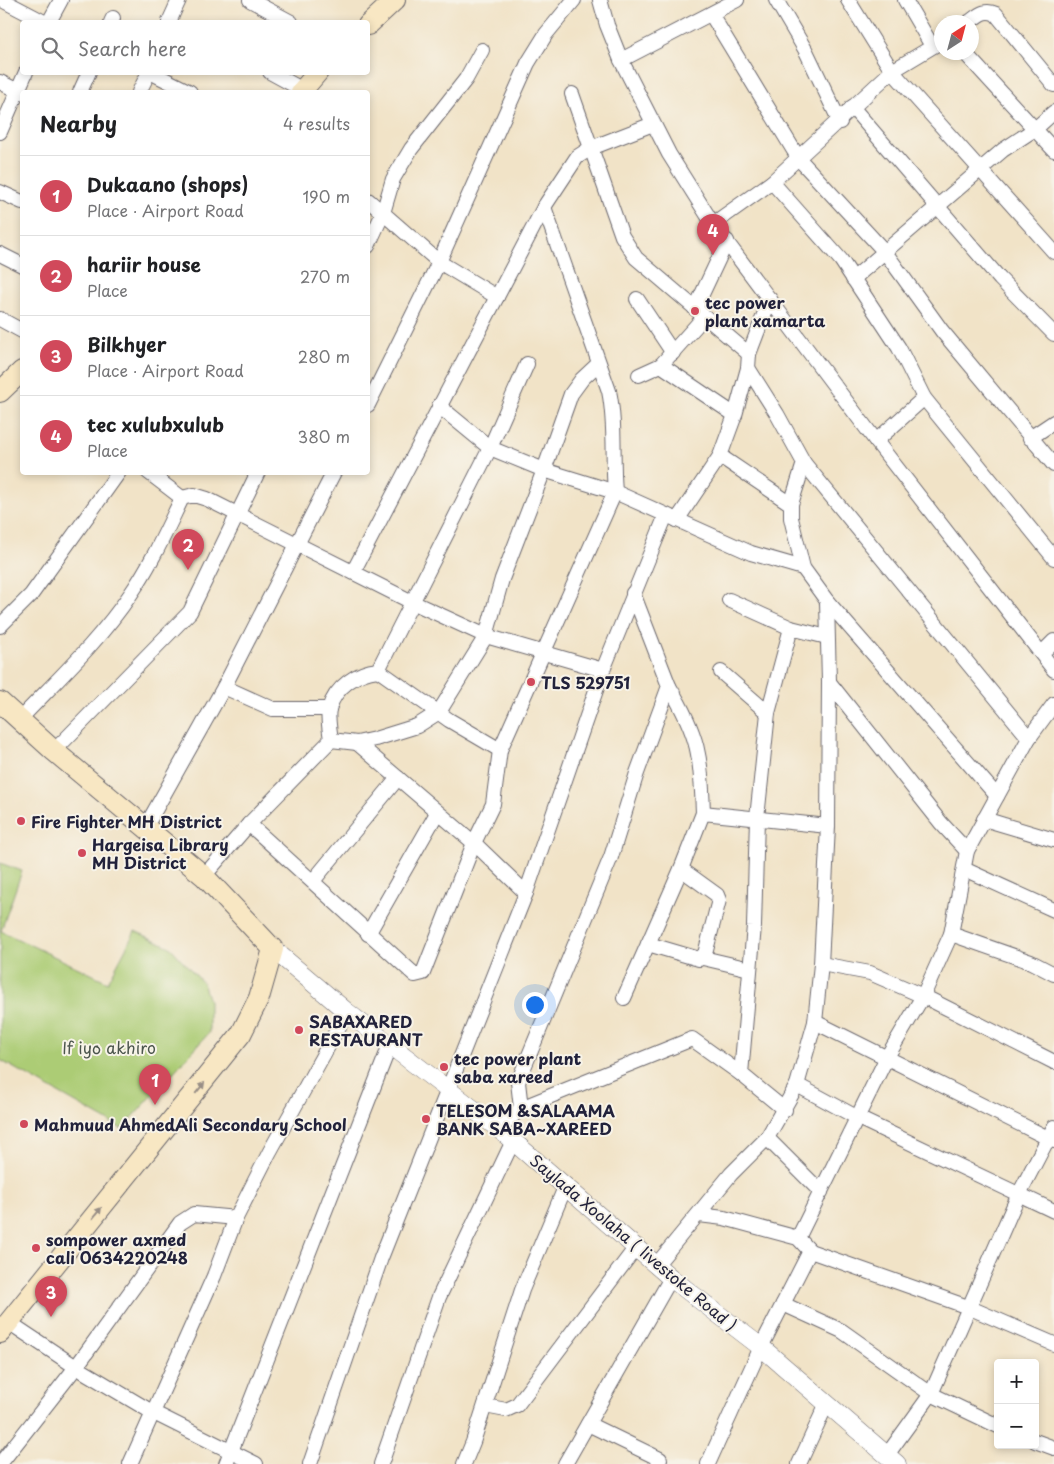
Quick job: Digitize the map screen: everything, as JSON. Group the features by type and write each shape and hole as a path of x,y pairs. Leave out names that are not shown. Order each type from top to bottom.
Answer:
{"main road":[{"path":"370,23 395,0"},
{"path":"303,90 315,75"},
{"path":"0,391 20,373"},
{"path":"0,702 54,751 204,876 273,949 259,998 241,1034 5,1328"}],"street":[{"path":"2,0 40,20"},
{"path":"50,20 61,0"},
{"path":"173,20 179,0"},
{"path":"250,0 287,20"},
{"path":"370,401 439,262 528,63 546,34 574,0"},
{"path":"600,0 606,25 621,60 654,124 713,224 876,441 1054,670"},
{"path":"621,60 737,0"},
{"path":"776,0 806,51 840,122"},
{"path":"848,0 892,71 1054,252"},
{"path":"905,0 934,39"},
{"path":"978,15 990,11 996,14 1054,84"},
{"path":"711,14 799,159 885,252 942,331 1054,465"},
{"path":"713,224 772,182 799,159 892,71 934,45"},
{"path":"370,242 383,213 393,179 411,150 466,78 482,50"},
{"path":"971,60 1054,150"},
{"path":"21,90 25,75"},
{"path":"81,90 88,75"},
{"path":"140,90 148,75"},
{"path":"156,75 186,90"},
{"path":"275,75 300,90"},
{"path":"0,82 20,92 0,132"},
{"path":"572,94 622,236 636,258 700,313 749,361 804,463 1029,738"},
{"path":"852,107 1000,279 1054,334"},
{"path":"853,278 938,208 1003,150 1054,112"},
{"path":"352,572 544,207 576,159 591,148 654,124"},
{"path":"772,182 841,260 899,348 924,398 1054,558"},
{"path":"0,192 20,201"},
{"path":"370,202 439,262 497,297"},
{"path":"249,824 415,975 423,973 474,843 494,800 500,750 615,492 612,405 544,207"},
{"path":"639,375 661,365 673,353 700,313 726,242"},
{"path":"0,254 20,264"},
{"path":"637,299 673,353"},
{"path":"310,1464 381,1258 526,893 603,670 633,593 672,517 720,456 735,415 749,361 770,299"},
{"path":"0,319 20,330"},
{"path":"378,670 490,448 527,364"},
{"path":"331,740 357,744 418,726 439,712 486,636 502,579 571,394 582,379 598,364"},
{"path":"661,365 735,415"},
{"path":"876,441 924,398"},
{"path":"440,406 490,448 544,470 615,492 751,553 803,568"},
{"path":"1030,438 1054,422"},
{"path":"720,456 791,504"},
{"path":"804,463 791,504 791,518 803,568 827,601 996,796"},
{"path":"0,626 31,594 117,475"},
{"path":"152,475 182,498"},
{"path":"54,751 175,630 190,612 257,475"},
{"path":"145,828 224,687 332,475"},
{"path":"18,720 96,638 130,596 148,567 182,498 194,495 298,544 412,602 486,636 603,670"},
{"path":"624,998 681,869 703,813 701,764 696,741 688,718 669,686 633,593"},
{"path":"729,600 791,628 827,637"},
{"path":"657,1264 731,1174 767,1138 797,1085 815,1022 821,964 828,826 829,682 827,601"},
{"path":"741,1074 750,969 757,818 768,713 791,628"},
{"path":"1042,653 1054,641"},
{"path":"204,876 249,824 331,740 329,709 337,693 355,676 364,671 378,670 439,712 500,750"},
{"path":"721,672 768,713"},
{"path":"829,682 941,823 967,851"},
{"path":"520,1108 518,1082 611,857 637,773 669,686"},
{"path":"224,687 273,710 329,709"},
{"path":"798,1238 887,1057 923,996 951,934 967,851 1029,738 1054,704"},
{"path":"357,744 474,843 526,893"},
{"path":"313,881 398,778"},
{"path":"368,934 437,813"},
{"path":"703,813 828,826"},
{"path":"984,819 1054,840"},
{"path":"681,869 717,895 719,900 717,914 703,958"},
{"path":"964,869 1054,910"},
{"path":"951,934 1031,962 1054,974"},
{"path":"648,944 699,959 703,958 750,969"},
{"name":"Saylada Xoolaha ( livestoke Road )","path":"273,949 347,1012 499,1129 637,1246 671,1278 761,1347 895,1462"},
{"path":"821,964 870,973 923,996 1054,1062"},
{"path":"130,1464 214,1276 236,1218 269,1152 347,1012"},
{"path":"815,1022 1052,1136 1018,1196 931,1394 895,1462"},
{"path":"499,1129 520,1108 692,1039 741,1074 784,1110"},
{"path":"229,1458 390,1045"},
{"path":"797,1085 858,1118 1018,1196 1054,1211"},
{"path":"767,1138 821,1192"},
{"path":"381,1464 439,1297 513,1141"},
{"path":"464,1464 485,1406 522,1290 566,1185"},
{"path":"0,1464 76,1367 180,1223 194,1214 236,1218"},
{"path":"699,1215 724,1218 798,1238 810,1250 968,1307 1054,1344"},
{"path":"485,1406 506,1410 517,1405 637,1246"},
{"path":"708,1464 761,1347 810,1250"},
{"path":"565,1464 671,1278"},
{"path":"783,1304 842,1331 931,1394 994,1424"},
{"path":"5,1328 76,1367 229,1458 256,1464"},
{"path":"799,1464 827,1403"},
{"path":"588,1424 660,1458"},
{"path":"1039,1442 1054,1448"}],"green space":[{"name":"If iyo akhiro","path":"0,863 22,871 1,931 108,982 135,931 170,947 203,983 209,1001 209,1033 122,1129 0,1060"}],"place":[{"name":"tec xulubxulub","path":"713,255"},
{"name":"tec power plant xamarta","path":"695,311"},
{"name":"hariir house","path":"188,570"},
{"name":"TLS 529751","path":"531,682"},
{"name":"Fire Fighter MH District","path":"21,821"},
{"name":"Hargeisa Library MH District","path":"82,853"},
{"name":"SABAXARED RESTAURANT","path":"299,1030"},
{"name":"tec power plant saba xareed","path":"444,1067"},
{"name":"Dukaano (shops)","path":"155,1105"},
{"name":"TELESOM &SALAAMA BANK SABA~XAREED","path":"426,1119"},
{"name":"Mahmuud AhmedAli Secondary School","path":"24,1124"},
{"name":"sompower axmed cali 0634220248","path":"36,1248"},
{"name":"Bilkhyer","path":"51,1317"}]}
